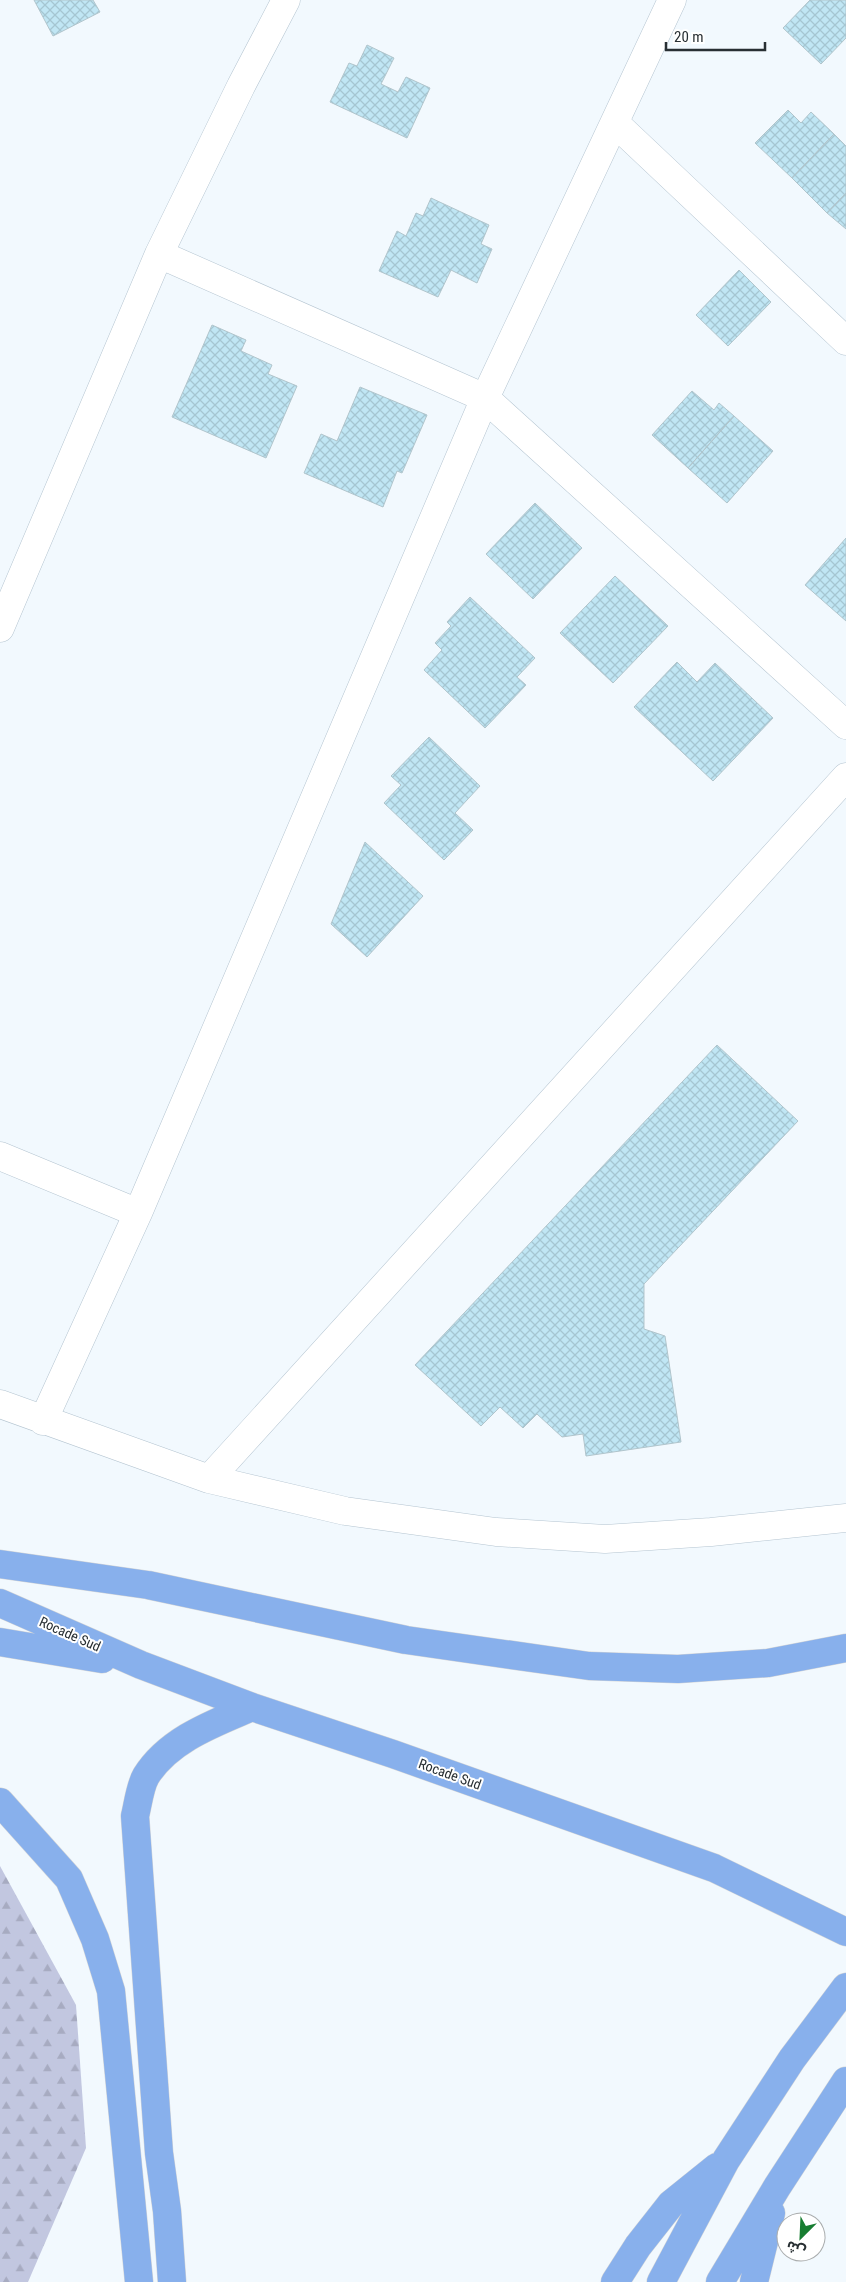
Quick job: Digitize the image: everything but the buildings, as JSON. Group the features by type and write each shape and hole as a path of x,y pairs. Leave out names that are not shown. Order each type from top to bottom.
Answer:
{"highway":[{"path":"0,1564 148,1585 406,1640 589,1666 678,1669 768,1663 846,1648"},
{"name":"Rocade Sud","path":"0,1603 141,1666 252,1707 393,1754 696,1861 757,1887 846,1932"},
{"name":"Rocade Sud","path":"0,1642 141,1666"},
{"path":"172,2282 167,2212 159,2153 134,1816 146,1776 168,1751 200,1730 252,1707"},
{"path":"0,1802 69,1879 95,1940 111,1991 140,2282"},
{"path":"662,2282 726,2160 792,2059 846,1987"},
{"path":"720,2282 778,2186 846,2080"},
{"path":"615,2282 638,2246 671,2204 726,2160"},
{"path":"754,2282 778,2186"}],"street":[{"path":"0,628 159,254 241,86 286,0"},
{"path":"43,1421 138,1213 485,398 672,0"},
{"path":"615,123 846,341"},
{"path":"159,254 485,398 846,725"},
{"path":"209,1479 846,778"},
{"path":"0,1156 138,1213"},
{"path":"0,1404 209,1479 345,1511 496,1532 605,1539 711,1532 846,1518"}],"green space":[{"path":"0,1866 76,2005 86,2148 28,2282 0,2282"}]}
